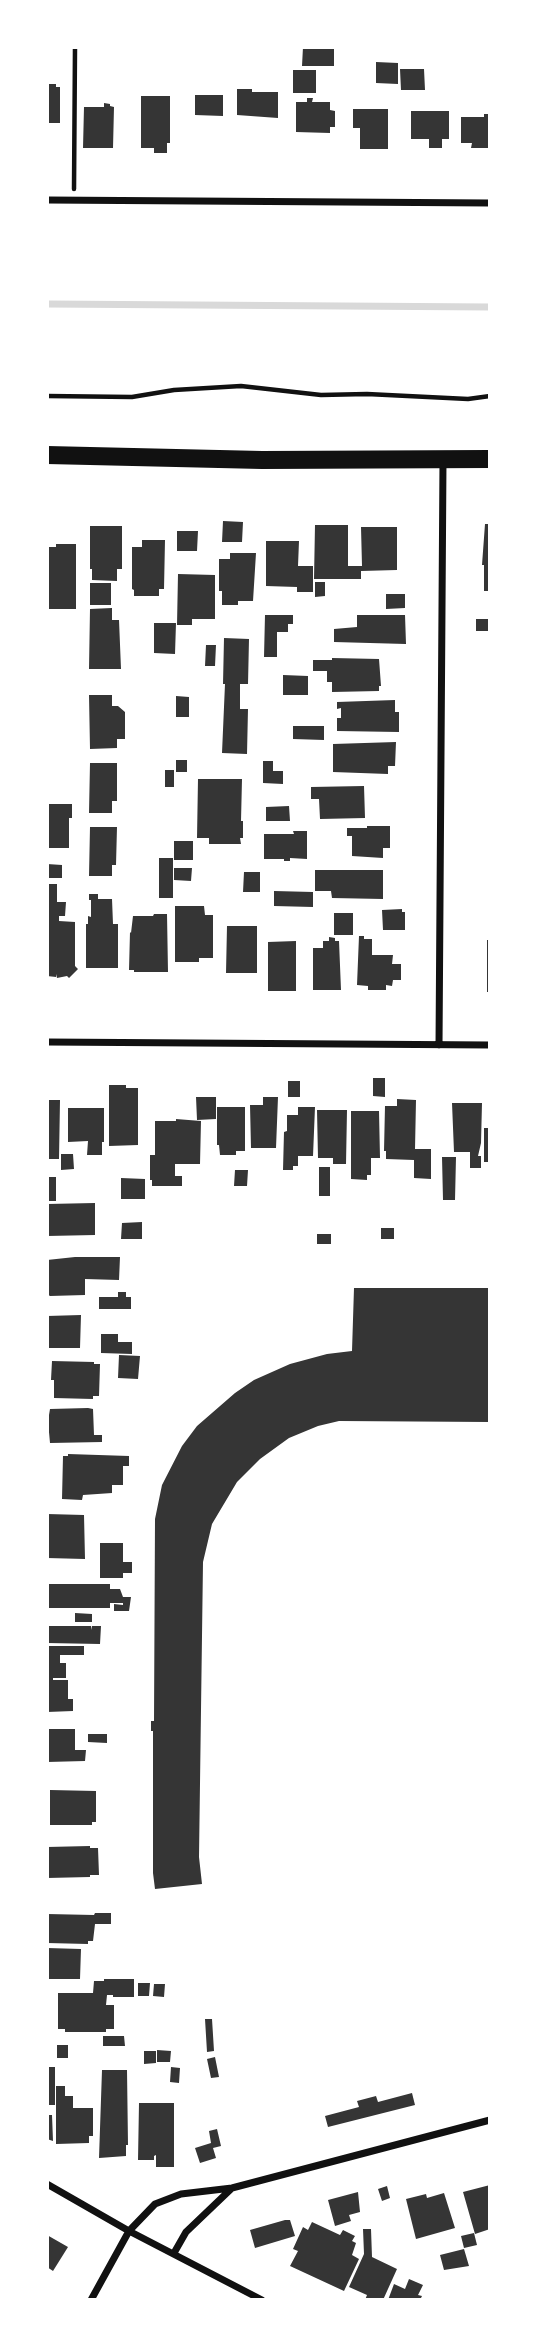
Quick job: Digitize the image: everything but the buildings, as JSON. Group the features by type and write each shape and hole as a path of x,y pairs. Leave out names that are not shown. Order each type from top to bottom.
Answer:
{"main road":[{"path":"47,455 262,460 490,459"}],"street":[{"path":"47,200 490,203"},
{"path":"439,1045 443,459"},
{"path":"47,1042 490,1045"},
{"path":"91,2300 129,2231 155,2204 181,2194 232,2188 490,2120"},
{"path":"47,2184 129,2231 262,2300"},
{"path":"174,2253 186,2232 232,2188"}],"path":[{"path":"74,200 75,47"},
{"path":"47,396 132,397 174,390 241,386 321,395 367,394 468,399 490,396"}],"waterway":[{"path":"47,304 490,307"}]}
